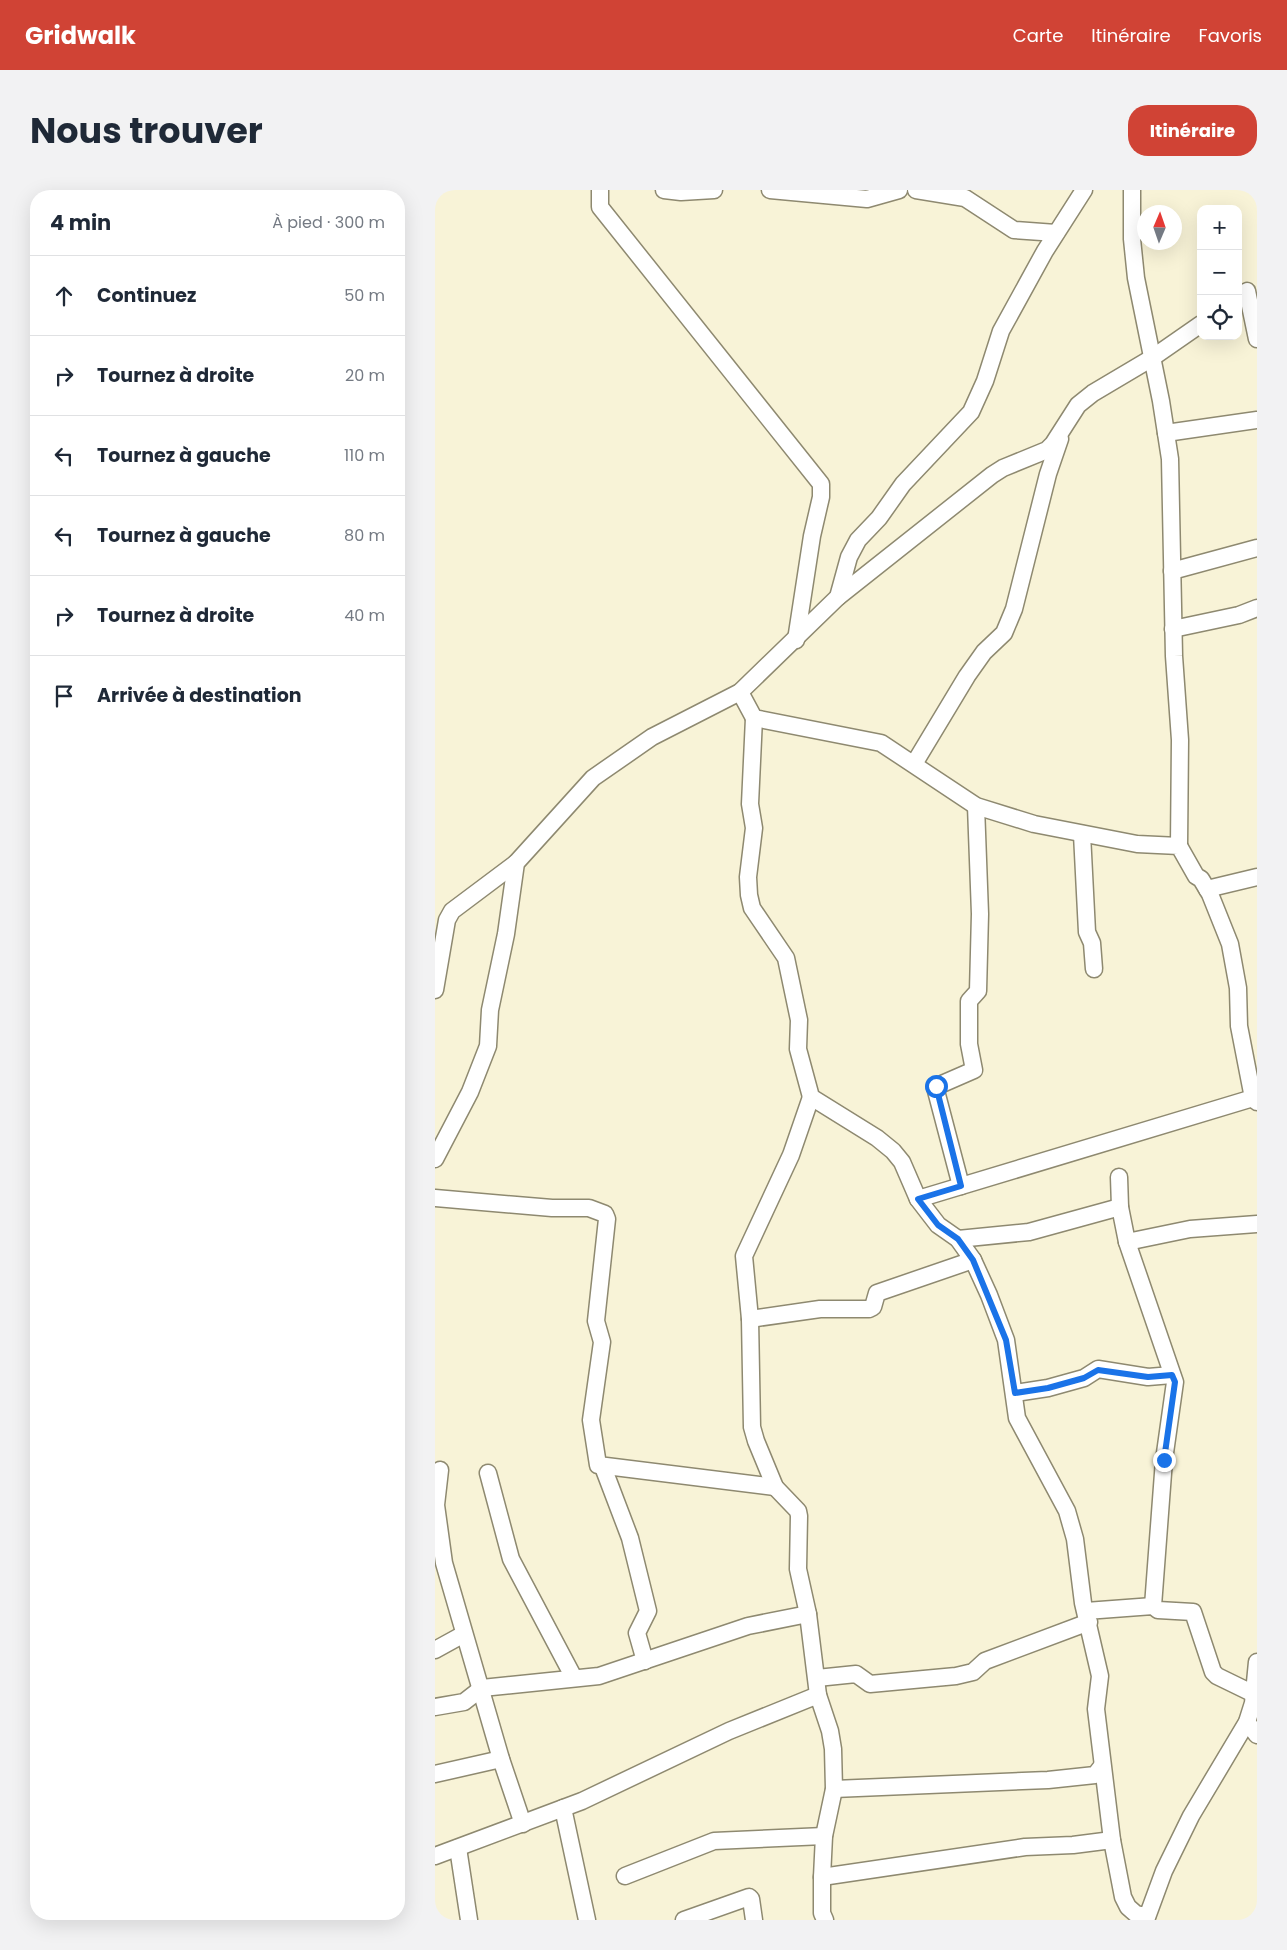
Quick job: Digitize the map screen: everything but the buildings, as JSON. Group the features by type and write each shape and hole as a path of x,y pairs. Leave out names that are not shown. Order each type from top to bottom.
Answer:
{"street":[{"path":"600,190 600,207 821,484 821,497 812,536 796,640"},
{"path":"664,190 681,192 714,190"},
{"path":"770,190 867,199 899,190"},
{"path":"915,190 965,198 1014,230 1056,233"},
{"path":"838,597 849,557 858,540 879,518 903,484 971,412 985,380 1001,332 1056,233 1084,190"},
{"path":"918,1199 1255,1100 1239,1026 1238,988 1230,944 1219,911 1201,879 1195,876 1179,846 1180,740 1173,628 1169,459 1152,358 1135,278 1132,239 1132,190"},
{"path":"1247,291 1257,339"},
{"path":"435,990 442,939 447,920 452,912 516,863 593,778 653,737 740,692 796,640 838,597 1003,468 1047,450 1078,405 1197,327"},
{"path":"1166,433 1257,420"},
{"path":"914,764 967,676 984,652 1004,633 1014,609 1048,474 1065,426"},
{"path":"1172,571 1257,548"},
{"path":"1173,628 1239,615 1257,608"},
{"path":"740,692 754,718 750,804 754,828 749,895 752,908 786,958 799,1020 798,1049 811,1097 791,1155 744,1256 750,1319 752,1426 756,1441 775,1487 798,1511 798,1569 808,1614 818,1695 830,1731 834,1789 824,1836 822,1913 825,1920"},
{"path":"754,718 824,730 862,740 877,741 976,806 1034,824 1137,844 1179,846"},
{"path":"961,1186 935,1087 974,1070 969,1044 969,1000 978,992 980,914 976,806"},
{"path":"1082,834 1087,932 1092,943 1094,969"},
{"path":"435,1159 470,1092 488,1046 490,1010 507,934 516,863"},
{"path":"1207,889 1257,877"},
{"path":"435,914 452,912"},
{"path":"811,1097 877,1138 893,1151 902,1162 918,1199 938,1225 958,1239 973,1260 1006,1340 1015,1393 1017,1418 1067,1511 1075,1539 1083,1603 1088,1616 1100,1676 1096,1702 1112,1840 1123,1897 1136,1914 1147,1918 1163,1871 1191,1816 1247,1722 1254,1694 1257,1662"},
{"path":"1119,1177 1120,1207 1127,1242 1175,1382 1164,1460 1153,1606"},
{"path":"435,1198 552,1208 589,1208 605,1214 607,1219 596,1321 602,1342 591,1420 597,1462 603,1467 631,1538 648,1611 637,1633 645,1661"},
{"path":"958,1239 1029,1232 1120,1207"},
{"path":"1127,1242 1190,1229 1257,1224"},
{"path":"750,1319 820,1309 869,1309 873,1307 877,1293 973,1260"},
{"path":"1015,1393 1048,1388 1084,1378 1098,1370 1148,1377 1172,1375"},
{"path":"603,1467 775,1487"},
{"path":"440,1470 436,1505 443,1554 501,1760 523,1824"},
{"path":"488,1473 511,1559 573,1678"},
{"path":"817,1678 856,1674 870,1684 956,1676 973,1672 985,1661 1088,1616 1153,1606 1158,1610 1195,1613 1213,1672 1217,1676 1254,1694"},
{"path":"435,1707 464,1702 482,1688 599,1676 748,1626 808,1614"},
{"path":"435,1650 464,1634"},
{"path":"435,1856 563,1808 729,1731 818,1695"},
{"path":"1247,1722 1257,1735"},
{"path":"435,1774 501,1760"},
{"path":"834,1789 1048,1780 1095,1774 1102,1766"},
{"path":"563,1808 587,1920"},
{"path":"625,1876 714,1841 824,1836"},
{"path":"822,1877 1025,1847 1073,1845 1112,1840"},
{"path":"458,1848 469,1920"},
{"path":"689,1919 749,1897 751,1899 754,1920"}],"route":[{"path":"936,1086 935,1089 961,1186 918,1199 938,1225 958,1239 973,1260 1006,1340 1015,1393 1022,1390 1048,1388 1084,1378 1093,1371 1098,1370 1148,1377 1172,1375 1175,1382 1164,1460"}]}
